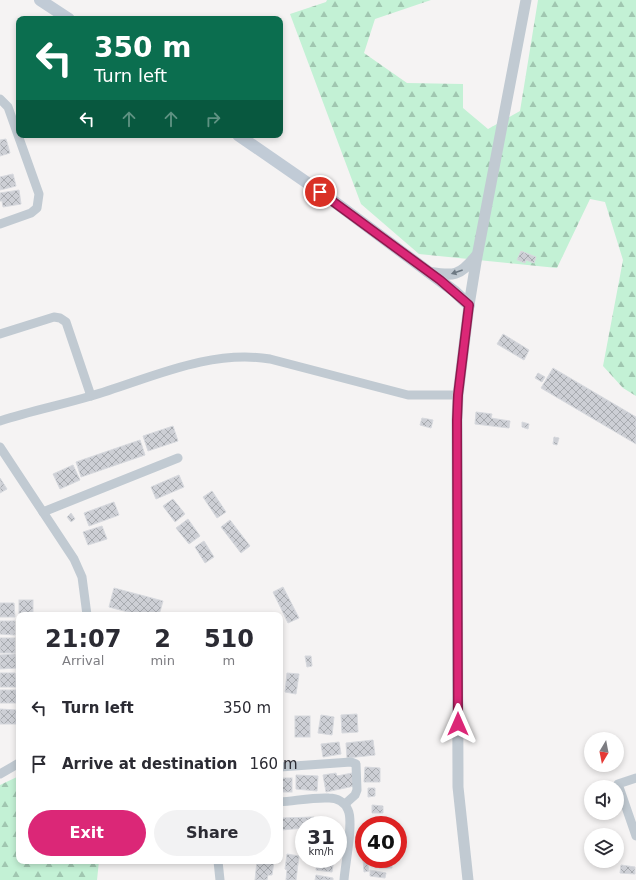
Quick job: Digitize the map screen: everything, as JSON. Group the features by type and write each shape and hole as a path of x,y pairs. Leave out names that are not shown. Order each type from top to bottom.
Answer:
{"main road":[{"path":"40,0 64,16"},
{"path":"242,138 332,200 454,291 469,305"}],"street":[{"path":"468,880 458,787 458,395 469,305 526,0"},
{"path":"0,99 8,107 16,129"},
{"path":"0,224 31,213 37,208 39,194 19,138"},
{"path":"428,272 450,275 457,273 464,270 478,254"},
{"path":"0,334 54,317 60,318 66,322 91,396"},
{"path":"0,421 91,396 184,366 210,360 251,357 270,359 408,395 458,395"},
{"path":"0,446 74,559 82,577 87,612"},
{"path":"43,512 178,458"},
{"path":"283,767 351,762 356,764 357,790 355,795 344,804"},
{"path":"0,774 16,765"},
{"path":"636,778 618,784 636,836"},
{"path":"283,802 328,798 337,799 344,804 349,811 350,822 344,880"},
{"path":"218,864 220,880"}],"green space":[{"path":"327,0 431,0 375,19 364,53 407,83 463,84 463,108 488,129 520,111 538,0 636,0 636,396 623,388 603,366 623,260 605,202 590,199 557,268 419,254 361,204 290,14 326,2"},
{"path":"16,777 16,864 99,864 97,880 0,880 0,785"}],"building":[{"path":"6,139 10,153 0,156 0,140"},
{"path":"13,174 16,186 0,190 0,177"},
{"path":"19,190 21,204 3,207 2,201 0,201 0,193"},
{"path":"521,251 536,257 534,263 526,260 525,263 517,260"},
{"path":"503,334 529,350 524,360 497,344"},
{"path":"553,368 636,417 636,444 541,388"},
{"path":"538,373 545,377 542,382 535,378"},
{"path":"476,412 492,414 491,418 510,421 509,428 475,424"},
{"path":"422,418 433,420 431,428 420,425"},
{"path":"522,422 529,424 528,429 522,427"},
{"path":"173,426 178,441 148,451 143,436"},
{"path":"554,437 559,438 557,445 553,444"},
{"path":"140,440 145,455 81,477 76,462"},
{"path":"73,465 80,480 60,489 53,474"},
{"path":"179,475 184,487 156,499 151,487"},
{"path":"0,478 7,489 0,493"},
{"path":"212,491 226,512 217,518 203,497"},
{"path":"173,499 185,514 175,522 163,506"},
{"path":"114,502 119,515 89,526 84,513"},
{"path":"71,513 75,519 71,522 67,517"},
{"path":"188,519 200,536 189,544 176,528"},
{"path":"230,520 250,546 241,553 221,527"},
{"path":"102,526 107,539 88,545 83,532"},
{"path":"204,541 214,557 205,563 195,547"},
{"path":"283,587 299,618 288,623 273,592"},
{"path":"114,588 163,601 160,612 128,612 109,607"},
{"path":"19,600 33,600 33,612 19,612"},
{"path":"0,603 14,603 15,617 0,617"},
{"path":"0,621 15,621 15,635 0,634"},
{"path":"0,638 15,638 15,653 0,653"},
{"path":"15,654 16,668 0,669 0,655"},
{"path":"305,656 311,656 312,666 307,667"},
{"path":"0,673 15,673 16,687 0,687"},
{"path":"287,673 299,674 296,694 285,692"},
{"path":"0,690 16,690 16,703 0,703"},
{"path":"0,709 16,710 16,724 0,724"},
{"path":"357,714 358,732 342,733 341,715"},
{"path":"321,715 334,717 332,735 318,733"},
{"path":"295,716 310,716 310,737 295,737"},
{"path":"373,740 375,755 347,758 346,743"},
{"path":"339,742 341,754 323,757 321,744"},
{"path":"365,767 380,768 380,782 364,782"},
{"path":"336,773 337,776 352,773 354,786 326,792 323,775"},
{"path":"296,775 318,776 317,791 296,789"},
{"path":"283,778 292,778 292,792 283,792"},
{"path":"368,788 375,788 375,796 368,797"},
{"path":"372,805 383,806 383,813 372,813"},
{"path":"283,818 295,818 295,829 283,830"},
{"path":"287,854 295,855 295,868 298,868 296,880 286,880 287,870 285,869"},
{"path":"257,864 274,864 272,875 268,875 267,880 255,880"},
{"path":"624,865 635,867 635,874 620,873 621,868 624,868"},
{"path":"316,868 333,868 332,872 316,870"},
{"path":"364,868 368,868 369,871 364,872"},
{"path":"370,870 386,873 385,878 370,876"},
{"path":"316,875 333,878 333,880 315,880"}],"route":[{"path":"320,192 440,280 469,305 458,395 457,420 458,724"}]}
